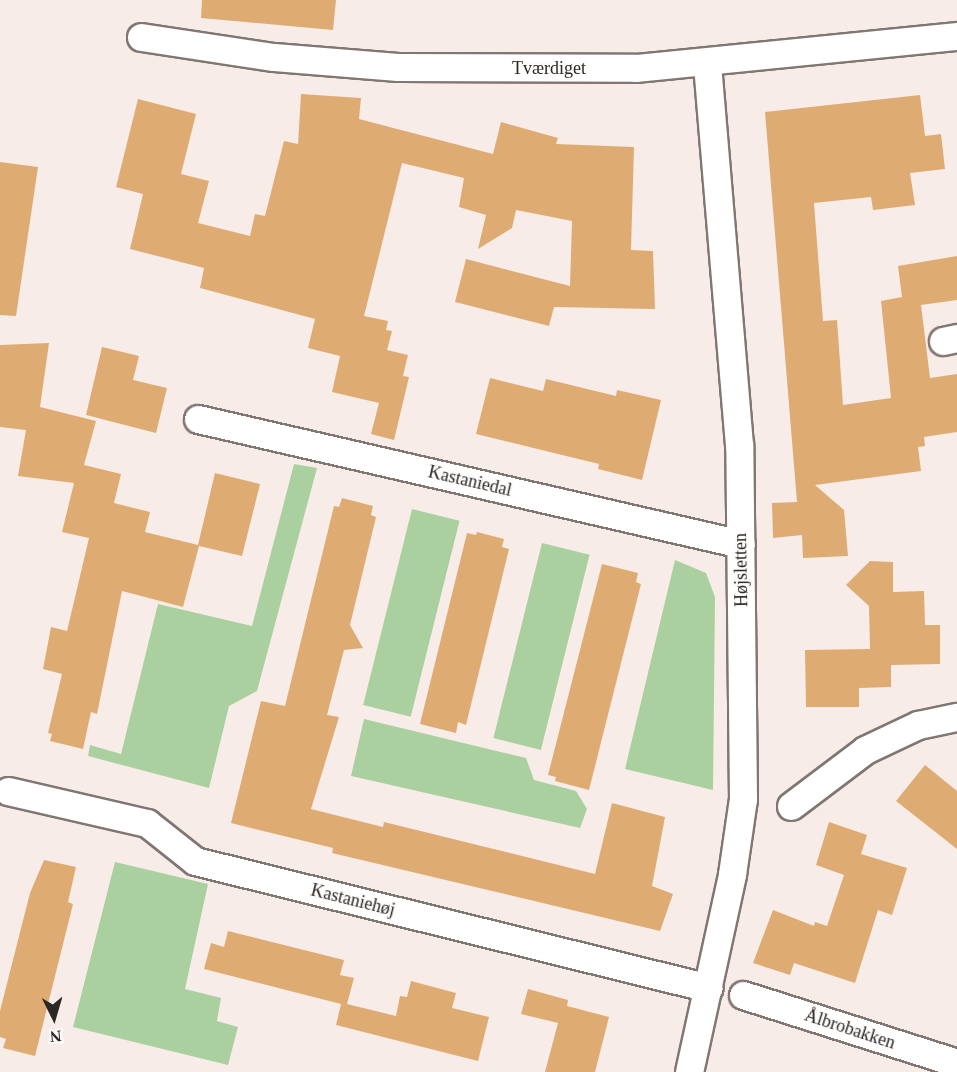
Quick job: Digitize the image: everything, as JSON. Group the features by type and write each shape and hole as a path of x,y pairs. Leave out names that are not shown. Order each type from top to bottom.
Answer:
{"street":[{"name":"Tværdiget","path":"141,37 274,57 399,67 635,68 707,64 957,36"},
{"name":"Højsletten","path":"689,1072 709,988 743,799 739,445 707,64"},
{"name":"Kastaniedal","path":"198,419 741,544"},
{"path":"791,806 865,750 918,725 957,717"},
{"name":"Kastaniehøj","path":"8,791 147,824 195,861 709,988"},
{"name":"Ålbrobakken","path":"743,995 957,1063"}],"green space":[{"path":"294,464 317,468 257,691 229,706 209,788 88,756 90,745 121,754 158,604 252,626"},
{"path":"412,509 460,521 411,717 363,705"},
{"path":"542,543 590,555 541,750 493,738"},
{"path":"675,560 706,573 715,597 713,790 625,769"},
{"path":"364,719 526,758 534,780 576,791 587,809 580,828 351,776"},
{"path":"115,862 208,884 185,989 221,998 217,1021 238,1027 228,1065 73,1027"}],"building":[{"path":"202,0 336,0 333,30 201,18"},
{"path":"301,94 361,98 359,119 493,154 501,122 558,138 556,144 634,147 631,250 653,251 655,309 554,307 549,326 455,302 466,259 570,286 572,221 516,210 512,228 478,249 486,215 459,207 464,178 402,163 364,316 388,321 386,330 392,331 387,350 408,355 403,376 409,377 394,440 371,434 379,403 332,392 340,356 308,348 315,319 200,288 204,268 130,249 143,194 116,187 138,99 196,114 181,174 209,181 198,223 250,236 255,214 265,216 284,141 298,144"},
{"path":"920,95 925,136 941,134 945,169 910,173 915,205 873,210 871,197 814,203 823,321 837,320 843,405 891,398 881,301 902,297 898,266 957,256 957,300 921,305 930,378 957,374 957,432 924,437 925,446 918,447 921,471 815,485 844,510 848,556 803,558 802,535 773,538 772,503 797,502 765,112"},
{"path":"0,162 38,167 16,316 0,315"},
{"path":"49,343 40,407 96,421 84,465 121,474 114,503 150,512 145,532 198,545 215,473 260,484 242,556 199,546 183,607 122,591 97,714 91,712 83,749 50,741 52,734 48,733 62,674 43,669 51,627 67,631 89,538 62,532 74,483 18,476 26,430 0,427 0,345"},
{"path":"102,347 139,356 133,380 167,388 156,433 86,415"},
{"path":"490,378 543,391 546,379 616,396 617,390 661,400 642,480 598,469 599,464 476,434"},
{"path":"342,498 373,506 371,515 376,517 350,625 363,648 344,650 327,715 339,717 311,809 383,827 384,822 595,874 612,803 665,817 652,886 673,894 660,931 332,853 333,848 231,823 261,701 285,706 334,506 339,507"},
{"path":"477,532 504,539 502,547 509,549 466,725 458,722 456,733 420,724 467,533 476,535"},
{"path":"870,561 893,562 893,592 924,591 925,625 940,625 940,664 891,665 891,687 859,688 859,707 806,707 805,650 870,649 869,606 846,585"},
{"path":"602,564 638,573 636,582 641,584 589,790 555,781 556,777 548,775"},
{"path":"925,765 957,791 957,849 896,801"},
{"path":"829,822 867,835 861,854 907,868 892,915 878,910 855,983 794,963 790,975 753,963 773,910 814,926 815,922 827,926 844,875 816,865"},
{"path":"44,860 76,867 68,902 73,904 35,1056 3,1048 6,1039 0,1037 0,1011 30,893"},
{"path":"228,931 344,960 340,975 354,978 347,1004 396,1016 400,996 407,997 411,981 456,993 452,1008 489,1017 478,1061 336,1025 341,1004 204,969 211,943 224,947"},
{"path":"528,989 568,1000 567,1006 609,1017 595,1072 545,1072 558,1023 521,1014"}]}
